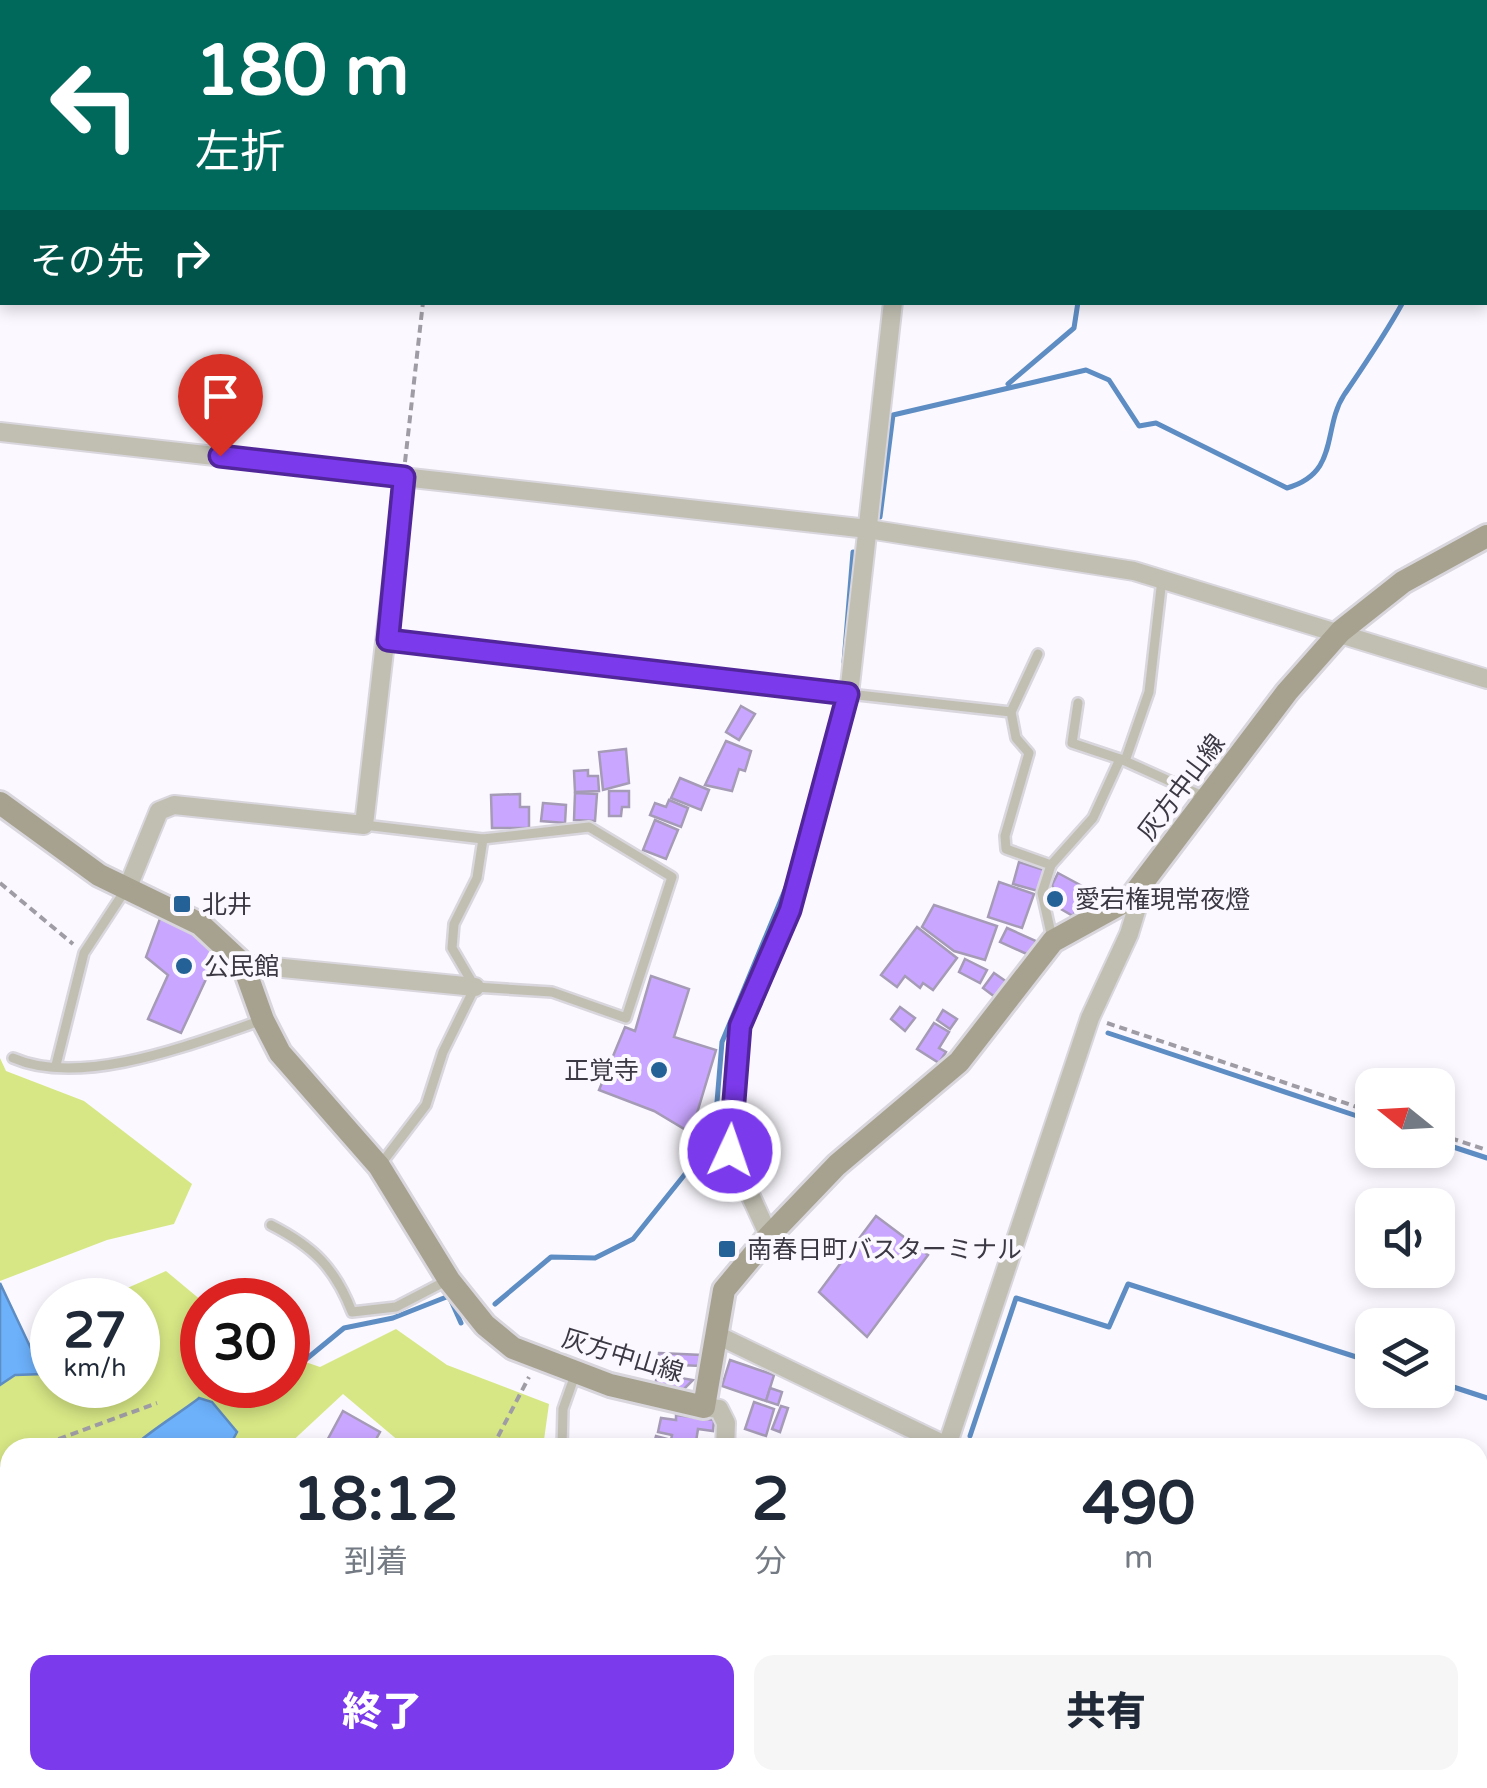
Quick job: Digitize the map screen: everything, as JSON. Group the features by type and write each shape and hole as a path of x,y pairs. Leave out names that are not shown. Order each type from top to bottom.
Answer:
{"main road":[{"name":"灰方中山線","path":"0,802 99,875 200,924 243,964 263,1020 280,1053 379,1166 448,1280 485,1325 514,1348 610,1385 704,1407 724,1290 769,1236 837,1165 959,1062 1053,941 1131,898 1287,692 1342,631 1403,582 1487,536"}],"street":[{"path":"769,1236 730,1151 740,1026 790,910 848,694 893,305"},
{"path":"0,432 868,529 1162,579 1487,678"},
{"path":"128,887 160,811 174,806 364,825 404,477"},
{"path":"388,640 848,694"},
{"path":"952,1438 1090,1018 1129,934 1136,911 1131,898"},
{"path":"243,964 475,987"},
{"path":"715,1334 932,1438"},
{"path":"704,1407 718,1409 726,1424 725,1438"}],"lane":[{"path":"1053,941 1043,911 1042,893 1051,866 1093,818 1123,760 1148,692 1162,579"},
{"path":"1038,654 1011,712 1016,738 1029,754 1005,836 1006,849 1051,866"},
{"path":"848,694 1011,712"},
{"path":"1078,703 1072,743 1123,760 1208,798"},
{"path":"364,825 484,839 590,827 672,877 626,1018 552,992 475,987"},
{"path":"475,987 452,948 454,924 477,878 484,839"},
{"path":"56,1065 84,953 128,887"},
{"path":"379,1166 426,1105 443,1052 475,987"},
{"path":"13,1058 31,1066 79,1069 263,1020"},
{"path":"271,1225 298,1239 338,1276 352,1312 396,1307 448,1280"},
{"path":"562,1438 563,1409 576,1372"}],"path":[{"path":"404,477 423,305"},
{"path":"0,883 84,953"},
{"path":"1090,1018 1355,1106"},
{"path":"1455,1140 1487,1150"},
{"path":"497,1438 539,1358"},
{"path":"62,1438 144,1408"}],"green space":[{"path":"0,1058 6,1071 84,1101 192,1184 174,1224 107,1240 0,1281"},
{"path":"166,1271 180,1283 180,1408 186,1408 143,1438 0,1438 0,1386 15,1375 30,1375 30,1408 160,1408 160,1278 150,1278"},
{"path":"396,1329 447,1365 549,1404 544,1438 395,1438 343,1394 296,1438 234,1438 237,1432 211,1408 310,1408 310,1364 320,1367"}],"water":[{"path":"0,1283 30,1346 30,1374 15,1375 0,1385"},
{"path":"185,1408 217,1408 237,1432 234,1438 143,1438"}],"building":[{"path":"741,706 755,714 739,740 726,732"},
{"path":"726,741 751,751 745,771 739,769 732,791 705,785"},
{"path":"626,749 629,783 603,790 599,752"},
{"path":"588,770 588,776 598,776 599,791 575,792 574,771"},
{"path":"680,778 709,790 701,810 671,798"},
{"path":"609,791 629,791 629,807 622,807 621,816 609,816"},
{"path":"575,793 597,794 595,821 574,820"},
{"path":"520,794 520,807 529,807 529,828 492,828 491,795"},
{"path":"669,800 688,808 681,827 650,815 655,803 666,807"},
{"path":"543,803 566,805 565,823 541,821"},
{"path":"655,820 678,830 666,859 643,850"},
{"path":"1019,862 1044,870 1038,891 1013,884"},
{"path":"1058,873 1095,893 1088,906 1079,904 1073,916 1054,905 1058,898 1052,885"},
{"path":"999,882 1034,894 1022,928 988,917"},
{"path":"934,905 997,926 985,960 954,951 922,927"},
{"name":"公民館","path":"162,913 220,949 181,1033 148,1019 168,975 146,957"},
{"path":"917,927 957,958 933,990 923,983 920,988 905,976 897,987 881,975"},
{"path":"1007,928 1036,941 1029,955 1000,942"},
{"path":"965,959 987,970 980,983 959,972"},
{"path":"994,973 1007,982 995,997 983,988"},
{"name":"正覚寺","path":"651,976 689,989 674,1037 716,1050 691,1133 654,1111 599,1090 625,1027 635,1031"},
{"path":"900,1007 915,1018 905,1031 891,1019"},
{"path":"943,1010 957,1019 950,1029 937,1020"},
{"path":"934,1023 949,1032 939,1048 946,1052 939,1063 917,1049"},
{"path":"876,1216 928,1255 867,1337 819,1292"},
{"path":"659,1353 702,1355 701,1366 658,1364"},
{"path":"730,1360 774,1375 766,1401 722,1386"},
{"path":"657,1374 693,1380 682,1391 655,1387"},
{"path":"770,1388 782,1392 778,1405 766,1401"},
{"path":"754,1402 774,1409 766,1436 745,1429"},
{"path":"781,1406 788,1408 780,1432 772,1429"},
{"path":"343,1411 380,1432 377,1438 328,1438"},
{"path":"676,1415 714,1420 713,1431 698,1429 697,1438 671,1438 658,1432 661,1418 676,1420"}],"waterway":[{"path":"1008,384 1074,328 1078,305"},
{"path":"880,517 893,415 1086,370 1109,380 1139,426 1156,423 1287,488 1304,481 1323,461 1337,408 1401,305"},
{"path":"844,662 853,552"},
{"path":"736,1195 714,1138 722,1042 792,873 834,711"},
{"path":"1108,1033 1355,1115"},
{"path":"495,1304 551,1257 595,1258 633,1239 714,1138"},
{"path":"1455,1148 1487,1158"},
{"path":"970,1436 1016,1298 1109,1327 1128,1284 1355,1357"},
{"path":"310,1356 344,1328 393,1318 449,1296 461,1323"},
{"path":"1455,1388 1487,1398"}],"place":[{"name":"愛宕権現常夜燈","path":"1055,899"},
{"name":"北井","path":"182,904"},
{"name":"公民館","path":"184,966"},
{"name":"正覚寺","path":"659,1070"},
{"name":"南春日町バスターミナル","path":"727,1249"}],"route":[{"path":"220,456 404,477 388,640 848,694 790,910 740,1026 730,1151"}]}
